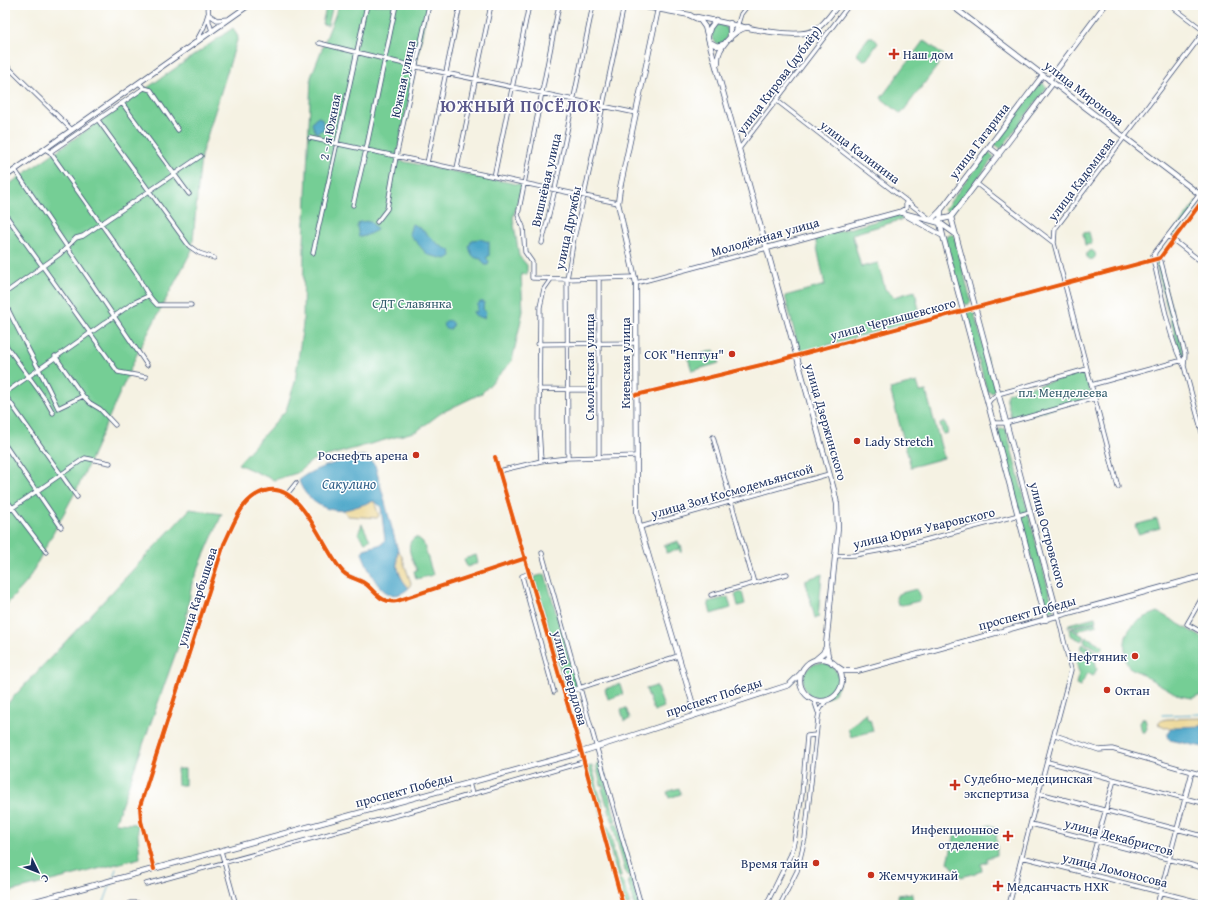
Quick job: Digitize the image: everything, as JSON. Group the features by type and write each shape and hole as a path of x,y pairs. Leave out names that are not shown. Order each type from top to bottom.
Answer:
{"main road":[{"path":"5,177 248,5"},
{"path":"635,5 788,34 806,34 819,27 838,5"},
{"name":"улица Миронова","path":"951,5 1202,197"},
{"path":"1048,80 1105,5"},
{"name":"Киевская улица","path":"658,9 618,203 636,283 637,510 640,528 696,715"},
{"name":"улица Дзержинского","path":"689,15 702,22 718,71 837,504 838,528 826,645 828,656 834,664"},
{"path":"716,20 710,28 708,39 717,46 727,42"},
{"path":"727,42 730,23"},
{"path":"718,71 718,57 727,42 734,34 750,27"},
{"name":"улица Гагарина","path":"931,220 941,210 1043,75"},
{"name":"улица Гагарина","path":"951,217 1053,83"},
{"path":"989,147 999,154"},
{"path":"1202,197 1203,190"},
{"path":"941,210 951,217"},
{"name":"улица Островского","path":"941,210 940,222 943,236 1046,620"},
{"path":"899,212 940,222 954,233"},
{"path":"899,212 923,223 943,236 950,231 954,233"},
{"name":"Молодёжная улица","path":"767,248 899,212"},
{"path":"940,222 951,217"},
{"name":"улица Островского","path":"951,217 954,233 1058,616"},
{"name":"проспект Победы","path":"842,686 848,676 857,671 1202,576"},
{"path":"812,661 825,660 834,664 842,676 842,686 834,696 826,701 814,700 807,696 801,687 804,667 812,661 822,655 826,645"},
{"name":"проспект Победы","path":"834,664 844,671 857,671"},
{"name":"проспект Победы","path":"16,905 21,905 154,869 581,752 789,685 802,673"},
{"name":"проспект Победы","path":"789,685 801,687"}],"street":[{"path":"208,5 208,14 212,31"},
{"name":"2 - я Южная","path":"313,253 367,5"},
{"path":"353,205 396,5"},
{"name":"Южная улица","path":"376,222 387,209 396,157 417,67 429,5"},
{"path":"428,163 460,5"},
{"path":"457,168 491,5"},
{"path":"494,177 529,5"},
{"path":"559,5 518,215 523,227 525,252 532,262 532,278 567,279 635,277"},
{"name":"Вишнёвая улица","path":"542,243 555,189 593,5"},
{"name":"улица Дружбы","path":"568,458 569,344 567,279 574,238 624,5"},
{"path":"734,34 739,25 741,14 748,5"},
{"name":"улица Кирова (дублёр)","path":"739,148 849,5"},
{"path":"1170,5 1203,30"},
{"path":"208,14 217,20 228,19"},
{"path":"195,43 202,32 208,14"},
{"name":"улица Кадомцева","path":"1054,243 1055,229 1203,34"},
{"path":"318,43 384,60 636,113"},
{"path":"5,64 72,130"},
{"path":"139,82 144,88 151,90 178,130"},
{"path":"50,152 144,88"},
{"name":"улица Калинина","path":"776,100 931,220"},
{"path":"122,103 189,194"},
{"path":"98,120 189,246 200,253 214,258"},
{"path":"310,138 618,203"},
{"path":"45,149 50,152 138,276 144,291 157,306 191,305"},
{"path":"5,293 42,267 76,238 83,236 201,156"},
{"path":"15,170 147,365"},
{"path":"977,184 1054,243 1118,488"},
{"path":"1202,197 1168,236 1151,260 1183,360 1203,436"},
{"path":"1183,360 1185,354 1160,258 1202,197"},
{"path":"899,212 906,208 907,203 904,198"},
{"path":"5,214 118,372 146,377"},
{"path":"1168,236 1203,263"},
{"name":"Молодёжная улица","path":"636,283 767,248"},
{"name":"улица Чернышевского","path":"636,395 703,380 796,356 1160,258"},
{"path":"541,461 539,447 538,344 540,307 544,289 551,278"},
{"name":"Смоленская улица","path":"599,278 599,457"},
{"path":"77,497 60,475 5,394 55,356 133,303 148,296"},
{"path":"5,303 22,340 39,367 58,408 83,396"},
{"path":"538,344 636,343"},
{"path":"5,344 45,399 53,413"},
{"path":"55,356 83,396 90,404 100,409 115,425"},
{"path":"1091,385 1183,360"},
{"path":"988,403 998,394 1087,369"},
{"path":"539,389 569,391 599,390"},
{"path":"994,423 1006,423 1095,398"},
{"path":"713,437 754,583"},
{"path":"5,445 38,491 61,527"},
{"path":"499,471 541,461 568,458 637,456"},
{"name":"улица Свердлова","path":"495,457 526,558 623,905"},
{"path":"5,513 85,458 110,463"},
{"name":"улица Зои Космодемьянской","path":"640,528 829,474"},
{"path":"296,483 288,493 305,512 343,572 367,584 382,600 386,602 397,602 526,558"},
{"name":"улица Карбышева","path":"154,869 141,821 140,806 224,544 246,502 266,491 281,490 288,493"},
{"path":"5,498 46,552"},
{"name":"улица Юрия Уваровского","path":"835,556 855,555 899,547 1030,512"},
{"name":"улица Свердлова","path":"542,553 598,746 641,905"},
{"path":"530,573 522,576 554,692"},
{"path":"712,595 787,574"},
{"path":"1202,576 1203,582"},
{"path":"1203,596 1187,624 1203,633"},
{"name":"улица Островского","path":"1009,905 1048,762 1071,670 1058,616"},
{"path":"564,693 678,656"},
{"path":"814,700 817,707 818,717"},
{"path":"780,905 797,871 805,838 815,735 820,709 826,701"},
{"path":"766,905 793,847 799,817 807,736 815,735"},
{"path":"1055,735 1099,750 1112,749 1203,775"},
{"path":"146,884 583,762"},
{"path":"1048,762 1203,803"},
{"path":"509,772 512,782"},
{"path":"1157,905 1192,772"},
{"path":"1088,872 1114,780"},
{"path":"469,783 472,794"},
{"path":"1039,793 1203,836"},
{"name":"улица Декабристов","path":"1031,824 1203,868"},
{"path":"220,851 236,905"},
{"name":"улица Ломоносова","path":"1022,858 1088,872 1203,903"},
{"path":"128,905 130,903 138,903"}],"green space":[{"name":"СДТ Славянка","path":"339,5 428,5 396,160 522,185 513,218 519,256 527,265 527,275 521,274 523,311 512,361 482,393 441,413 417,431 313,460 297,473 274,480 238,464 286,410 295,382 303,324 304,244 311,77"},
{"path":"326,8 332,9 328,25 322,24"},
{"path":"719,24 726,27 728,32 726,39 719,45 713,39 712,34 714,27"},
{"path":"233,28 238,37 201,156 192,250 137,354 79,485 27,582 5,606 5,187"},
{"path":"869,37 873,37 878,43 867,59 864,60 858,56 857,52"},
{"path":"924,40 945,56 901,114 881,98"},
{"path":"1041,82 1047,87 1001,149 994,144"},
{"path":"988,152 994,157 951,214 945,209"},
{"path":"1197,201 1200,203 1174,236 1172,234"},
{"path":"898,215 904,219 852,234 861,267 878,263 885,289 894,297 915,291 921,319 800,353 785,296 825,285 815,238"},
{"path":"1089,232 1092,244 1085,245 1083,233"},
{"path":"949,234 954,235 971,301 968,305 963,303 945,237"},
{"path":"1091,250 1096,255 1091,260 1086,255"},
{"path":"1158,260 1184,354 1180,355 1155,261"},
{"path":"970,311 974,312 995,389 992,393 987,391 966,314"},
{"path":"714,350 719,363 692,371 688,358"},
{"name":"пл. Менделеева","path":"1082,373 1086,376 1091,394 1088,399 1015,419 1011,417 1006,397 1008,393"},
{"path":"917,382 920,392 926,391 944,458 911,467 890,389"},
{"path":"945,422 948,433 943,434 940,424"},
{"path":"1001,428 1006,429 1028,512 1020,514 998,432"},
{"path":"190,509 222,514 192,583 184,630 115,823 137,824 140,858 5,893 5,706"},
{"path":"1028,513 1054,610 1046,612 1020,515"},
{"path":"1157,519 1160,528 1138,534 1135,525"},
{"path":"362,524 370,540 365,542 358,534"},
{"path":"414,538 418,538 423,542 433,575 416,579 414,571 417,570 410,553 411,541"},
{"path":"678,541 679,545 682,547 679,547 682,548 682,552 680,552 679,549 666,553 666,547 663,545 668,544 669,546 669,544 674,542 675,544 675,542"},
{"path":"476,555 478,563 467,567 464,559"},
{"path":"545,574 577,686 566,689 534,577"},
{"path":"822,574 818,618 815,618 805,580"},
{"path":"916,589 921,598 919,601 902,605 898,604 896,598 898,594"},
{"path":"742,592 745,604 738,606 735,594"},
{"path":"728,597 731,608 711,614 708,602"},
{"name":"Нефтяник","path":"1158,612 1203,638 1203,695 1192,698 1180,696 1129,667 1125,658 1125,643 1129,630 1138,621"},
{"path":"1095,617 1096,621 1068,627 1069,624"},
{"path":"1096,622 1097,625 1081,629 1079,632 1072,628"},
{"path":"1069,628 1085,637 1082,641 1070,635"},
{"path":"1087,637 1103,646 1100,651 1084,642"},
{"path":"1083,644 1095,651 1094,653 1098,655 1096,659 1080,648"},
{"path":"1078,653 1095,661 1097,669 1093,676 1088,673 1080,686 1076,684 1079,673 1075,657"},
{"path":"821,663 834,668 839,681 834,694 821,699 808,694 803,681 808,668"},
{"path":"620,684 623,694 608,699 605,689"},
{"path":"656,686 664,707 654,711 646,689"},
{"path":"626,708 630,719 624,721 621,710"},
{"path":"866,713 868,720 870,719 873,731 851,737 848,729"},
{"path":"1143,718 1145,718 1147,728 1145,732 1142,732 1140,723"},
{"path":"601,763 616,821 613,822 608,809 609,806 607,805 602,789 604,786 601,785 596,765"},
{"path":"592,766 597,786 596,788 603,806 601,809 605,815 602,816 587,767"},
{"path":"177,769 185,769 185,785 178,785"},
{"path":"679,788 681,794 669,798 667,792"},
{"path":"617,823 631,875 628,876 626,874 613,827 614,824"},
{"path":"991,825 996,829 997,855 987,858 987,862 981,864 982,871 961,877 948,862 956,830 965,836 976,828"},
{"path":"606,826 609,828 613,850 621,875 621,877 618,878 604,827"},
{"path":"631,877 639,905 634,905 628,881"},
{"path":"619,880 623,882 630,905 625,905"},
{"path":"912,893 913,905 899,905 898,895"}],"sand":[{"path":"374,501 379,516 377,518 348,516 343,510"},
{"path":"398,551 401,554 411,583 409,588 403,581 397,566"},
{"path":"1203,718 1203,726 1170,729 1158,724 1162,720 1167,719"}],"water":[{"path":"319,117 322,119 324,129 316,133 312,124 315,118"},
{"path":"370,221 377,230 365,236 359,237 357,226 359,222"},
{"path":"412,224 421,229 439,245 450,250 451,256 446,259 428,255 409,234"},
{"path":"480,239 489,242 489,256 486,258 489,261 488,265 485,265 481,259 474,257 470,251 469,246 472,240"},
{"path":"480,302 484,302 483,309 486,312 484,318 475,316 473,311 477,312 478,304"},
{"path":"446,321 450,321 452,325 450,329 446,329 444,327 444,323"},
{"name":"Сакулино","path":"366,456 375,465 398,551 397,566 403,581 409,588 400,594 392,595 385,592 379,586 373,578 362,553 364,549 382,544 385,540 381,507 374,501 344,510 323,507 306,494 299,481 309,473 318,469 337,462"},
{"path":"1203,726 1203,747 1170,740 1168,736 1169,731 1175,727"}],"waterway":[{"path":"1162,715 1203,714"},
{"path":"113,878 116,869"},
{"path":"103,905 111,883"}],"cycle path":[{"path":"636,395 765,364 1160,258 1203,200"},
{"path":"495,457 580,747 623,905"},
{"path":"154,869 141,821 140,806 224,544 240,511 252,497 269,490 281,491 292,497 311,521 343,572 364,583 380,598 387,601 397,601 526,558"}],"place":[{"name":"Наш дом","path":"894,54"},
{"name":"СОК \"Нептун\"","path":"732,354"},
{"name":"Lady Stretch","path":"857,441"},
{"name":"Роснефть арена","path":"416,455"},
{"name":"Нефтяник","path":"1135,656"},
{"name":"Октан","path":"1107,690"},
{"name":"Судебно-медецинская экспертиза","path":"955,785"},
{"name":"Инфекционное отделение","path":"1008,836"},
{"name":"Время тайн","path":"816,863"},
{"name":"Жемчужинай","path":"871,875"},
{"name":"Медсанчасть НХК","path":"998,886"}],"district":[{"name":"ЮЖНЫЙ ПОСЁЛОК","path":"521,105"}]}
